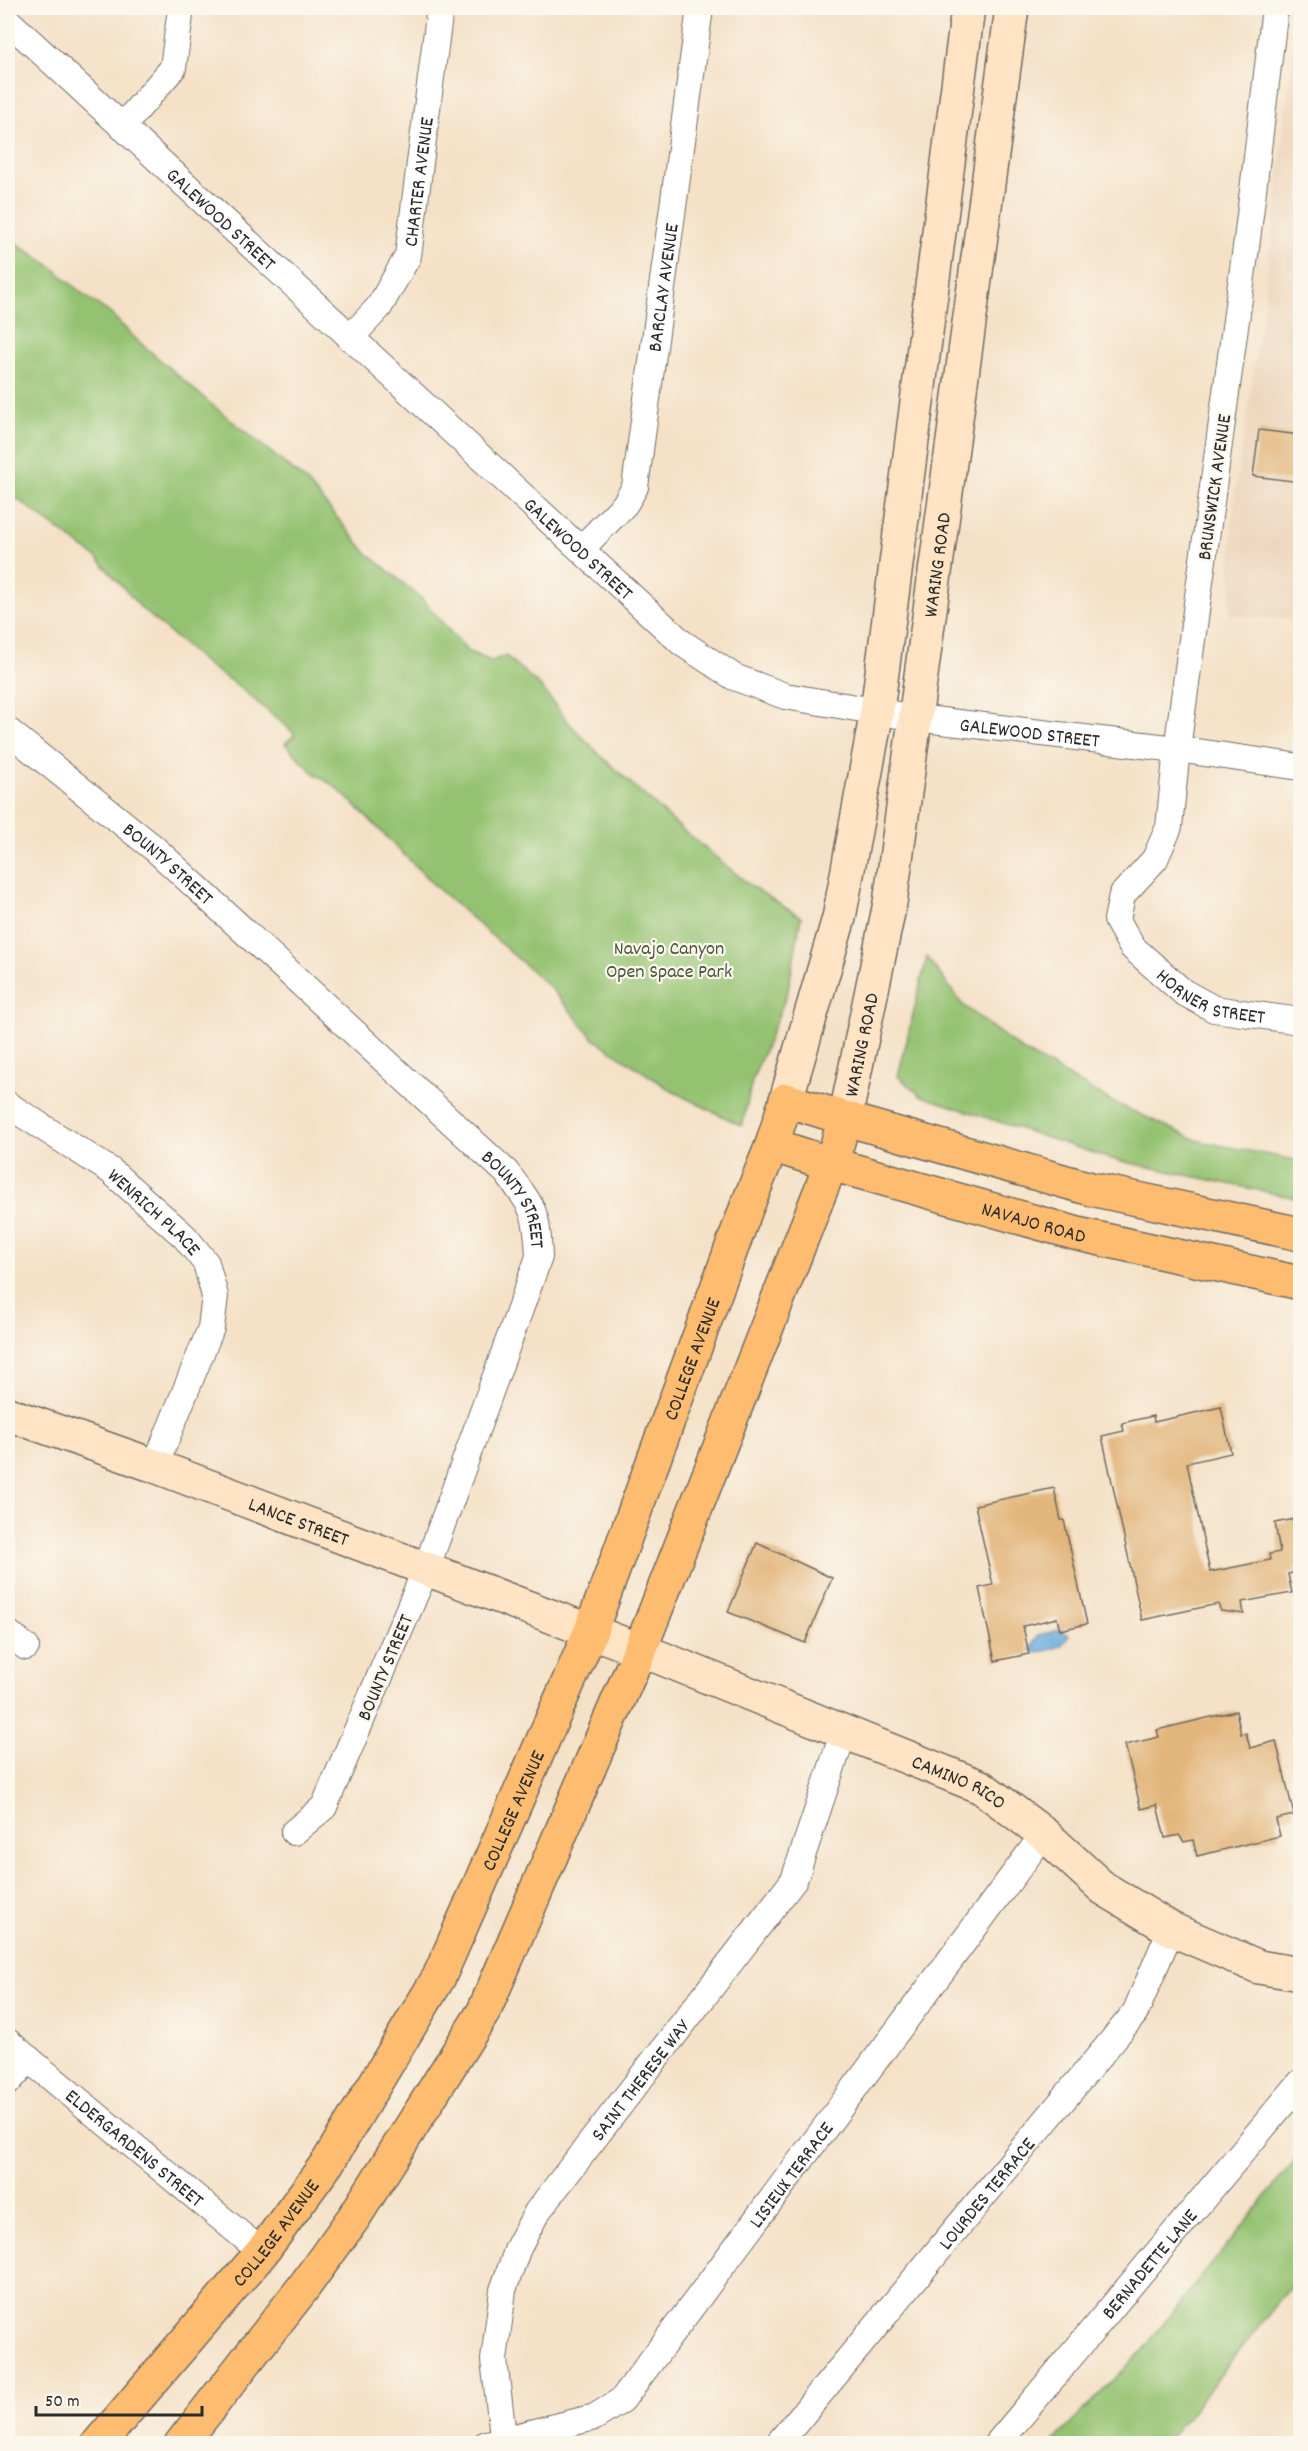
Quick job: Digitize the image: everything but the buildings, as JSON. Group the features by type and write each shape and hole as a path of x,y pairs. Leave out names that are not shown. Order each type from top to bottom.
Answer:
{"main road":[{"name":"WARING ROAD","path":"786,1100 839,918 876,711 968,8"},
{"name":"WARING ROAD","path":"845,1119 890,903 1012,8"},
{"path":"786,1100 1090,1189 1300,1234"},
{"name":"COLLEGE AVENUE","path":"98,2444 262,2252 328,2162 439,1977 590,1632 746,1209 772,1145 786,1100"},
{"path":"181,2444 303,2288 355,2216 484,2011 640,1650 831,1164 845,1119"},
{"name":"NAVAJO ROAD","path":"772,1145 1078,1234 1300,1282"},
{"name":"LANCE STREET","path":"8,1414 154,1466 590,1632"},
{"name":"CAMINO RICO","path":"590,1632 981,1787 1044,1834 1103,1888 1171,1929 1259,1967 1300,1974"}],"street":[{"path":"122,127 173,68 181,8"},
{"name":"CHARTER AVENUE","path":"350,338 379,307 408,255 440,8"},
{"name":"BARCLAY AVENUE","path":"581,549 625,504 635,487 700,8"},
{"name":"BRUNSWICK AVENUE","path":"1132,947 1117,920 1122,895 1155,859 1169,827 1177,749 1247,240 1275,8"},
{"name":"GALEWOOD STREET","path":"8,21 682,642 734,677 785,696 916,718 1177,749 1300,767"},
{"name":"BOUNTY STREET","path":"8,731 155,849 506,1172 531,1204 538,1222 539,1257 426,1569 324,1807 294,1832"},
{"name":"HORNER STREET","path":"1132,947 1184,992 1214,1008 1300,1021"},
{"name":"WENRICH PLACE","path":"8,1105 111,1172 185,1237 206,1263 215,1296 211,1328 154,1466"},
{"name":"SAINT THERESE WAY","path":"498,2442 494,2360 503,2290 518,2248 537,2212 551,2193 794,1880 844,1731"},
{"name":"LISIEUX TERRACE","path":"498,2442 595,2417 622,2400 1044,1834"},
{"name":"LOURDES TERRACE","path":"778,2444 1135,2013 1171,1929"},
{"name":"ELDERGARDENS STREET","path":"8,2042 262,2252"},
{"path":"8,2082 29,2059"},
{"name":"BERNADETTE LANE","path":"997,2444 1300,2083"}],"shaded area":[{"path":"1298,8 1300,8 1300,620 1230,615 1232,513 1264,302"}],"green space":[{"name":"Navajo Canyon Open Space Park","path":"8,238 51,266 85,296 110,313 137,340 211,404 306,481 367,553 421,598 467,651 491,661 506,656 541,687 568,722 600,755 677,825 752,887 801,917 788,991 752,1081 742,1126 672,1091 594,1039 550,987 435,886 365,815 334,786 315,774 285,744 295,734 238,686 207,665 142,609 97,558 8,492"},
{"path":"927,957 963,1005 1022,1050 1113,1102 1199,1141 1300,1161 1300,1199 1111,1159 921,1096 898,1076"},
{"path":"1300,2154 1300,2275 1166,2443 1052,2443 1141,2352"}],"water":[{"path":"1060,1630 1069,1635 1058,1647 1046,1651 1030,1649 1039,1635"}]}
